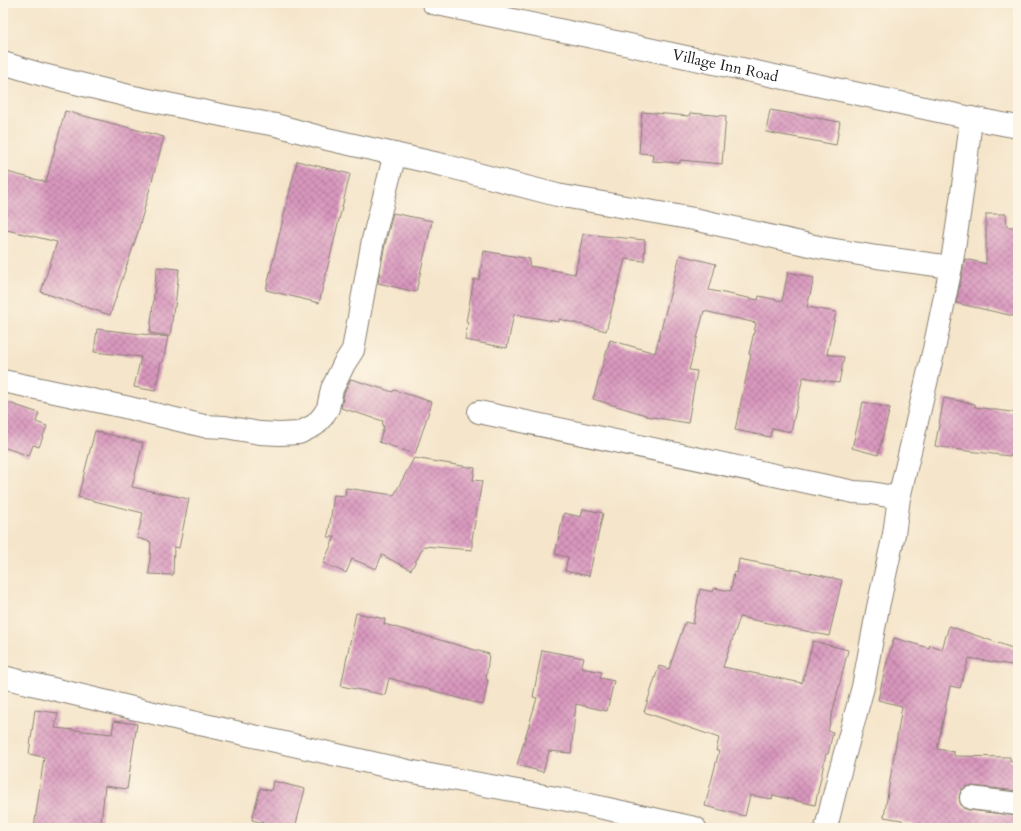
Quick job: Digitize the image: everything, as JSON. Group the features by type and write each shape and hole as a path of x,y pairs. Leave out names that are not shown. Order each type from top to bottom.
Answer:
{"street":[{"name":"Village Inn Road","path":"433,3 1018,127"},
{"path":"3,63 43,75 129,96 276,125 557,195 694,220 823,248 951,267"},
{"path":"826,828 863,687 894,534 899,498 934,349 951,267 966,171 971,118"},
{"path":"3,381 125,407 204,426 225,427 260,433 280,434 299,433 315,425 324,416 328,408 332,389 352,350 373,240 395,154"},
{"path":"479,412 854,492 871,493 899,498"},
{"path":"3,677 187,721 408,771 567,800 619,820 695,828"},
{"path":"971,798 1018,804"}],"building":[{"path":"770,110 840,122 836,145 766,132"},
{"path":"65,111 164,137 137,235 110,315 41,292 57,242 3,229 3,171 46,182"},
{"path":"642,112 689,116 690,113 726,116 722,164 680,160 680,163 652,161 653,154 639,153"},
{"path":"297,161 350,174 319,303 266,290"},
{"path":"393,213 432,221 416,292 378,283 384,249"},
{"path":"986,214 1006,214 1007,227 1018,227 1018,317 956,303 965,259 986,264"},
{"path":"583,234 645,240 644,261 625,259 606,331 559,319 559,322 514,314 507,348 465,340 468,323 466,322 474,279 479,280 484,251 530,259 529,266 575,274"},
{"path":"680,255 716,264 709,290 758,300 759,296 782,301 788,272 814,278 807,307 836,312 827,354 844,357 839,383 803,377 791,432 772,428 770,437 735,430 751,355 749,354 756,323 704,311 689,370 697,371 688,423 646,416 593,399 610,340 655,353"},
{"path":"157,267 179,269 170,336 150,333"},
{"path":"97,329 168,337 155,391 134,387 141,357 94,352"},
{"path":"351,379 432,402 415,454 379,442 384,426 382,426 383,421 341,408 344,393"},
{"path":"944,398 975,404 975,407 1018,413 1018,457 935,446"},
{"path":"3,401 39,413 36,422 47,426 39,447 33,445 29,456 3,447"},
{"path":"863,402 890,408 878,455 852,448"},
{"path":"95,431 143,443 132,487 189,499 179,548 174,547 173,575 149,574 151,542 137,538 143,513 78,497"},
{"path":"414,458 475,468 473,480 482,481 472,539 472,550 424,546 411,570 382,555 376,569 352,559 346,573 323,563 335,537 328,537 334,495 345,496 346,488 394,495"},
{"path":"583,509 603,513 589,576 565,571 568,557 555,554 564,513 581,517"},
{"path":"739,559 842,580 829,636 740,617 723,667 802,683 813,641 848,650 828,731 833,732 828,754 826,754 815,805 773,795 772,799 750,795 745,816 705,806 719,751 716,751 719,738 644,712 659,666 669,669 685,622 693,624 700,589 713,592 714,588 731,591 734,572 737,573"},
{"path":"356,613 385,619 384,624 489,654 486,680 488,680 483,705 389,678 385,695 341,686"},
{"path":"949,626 1018,650 1018,666 969,658 960,688 950,686 937,749 954,752 954,756 1010,757 1010,761 1018,763 1018,791 972,786 961,790 959,797 963,808 969,810 1018,816 1018,828 912,828 913,824 902,822 902,820 884,817 902,706 878,700 894,638 929,648 930,645 942,649"},
{"path":"542,650 584,658 581,668 602,672 600,678 614,681 607,711 576,704 571,753 549,751 543,772 517,765 537,698 533,697"},
{"path":"35,710 58,713 55,728 112,734 114,721 137,724 127,789 105,786 101,823 97,823 97,828 34,828 44,757 29,754"},
{"path":"273,781 305,789 295,828 261,828 263,823 252,820 260,788 271,791"}]}
